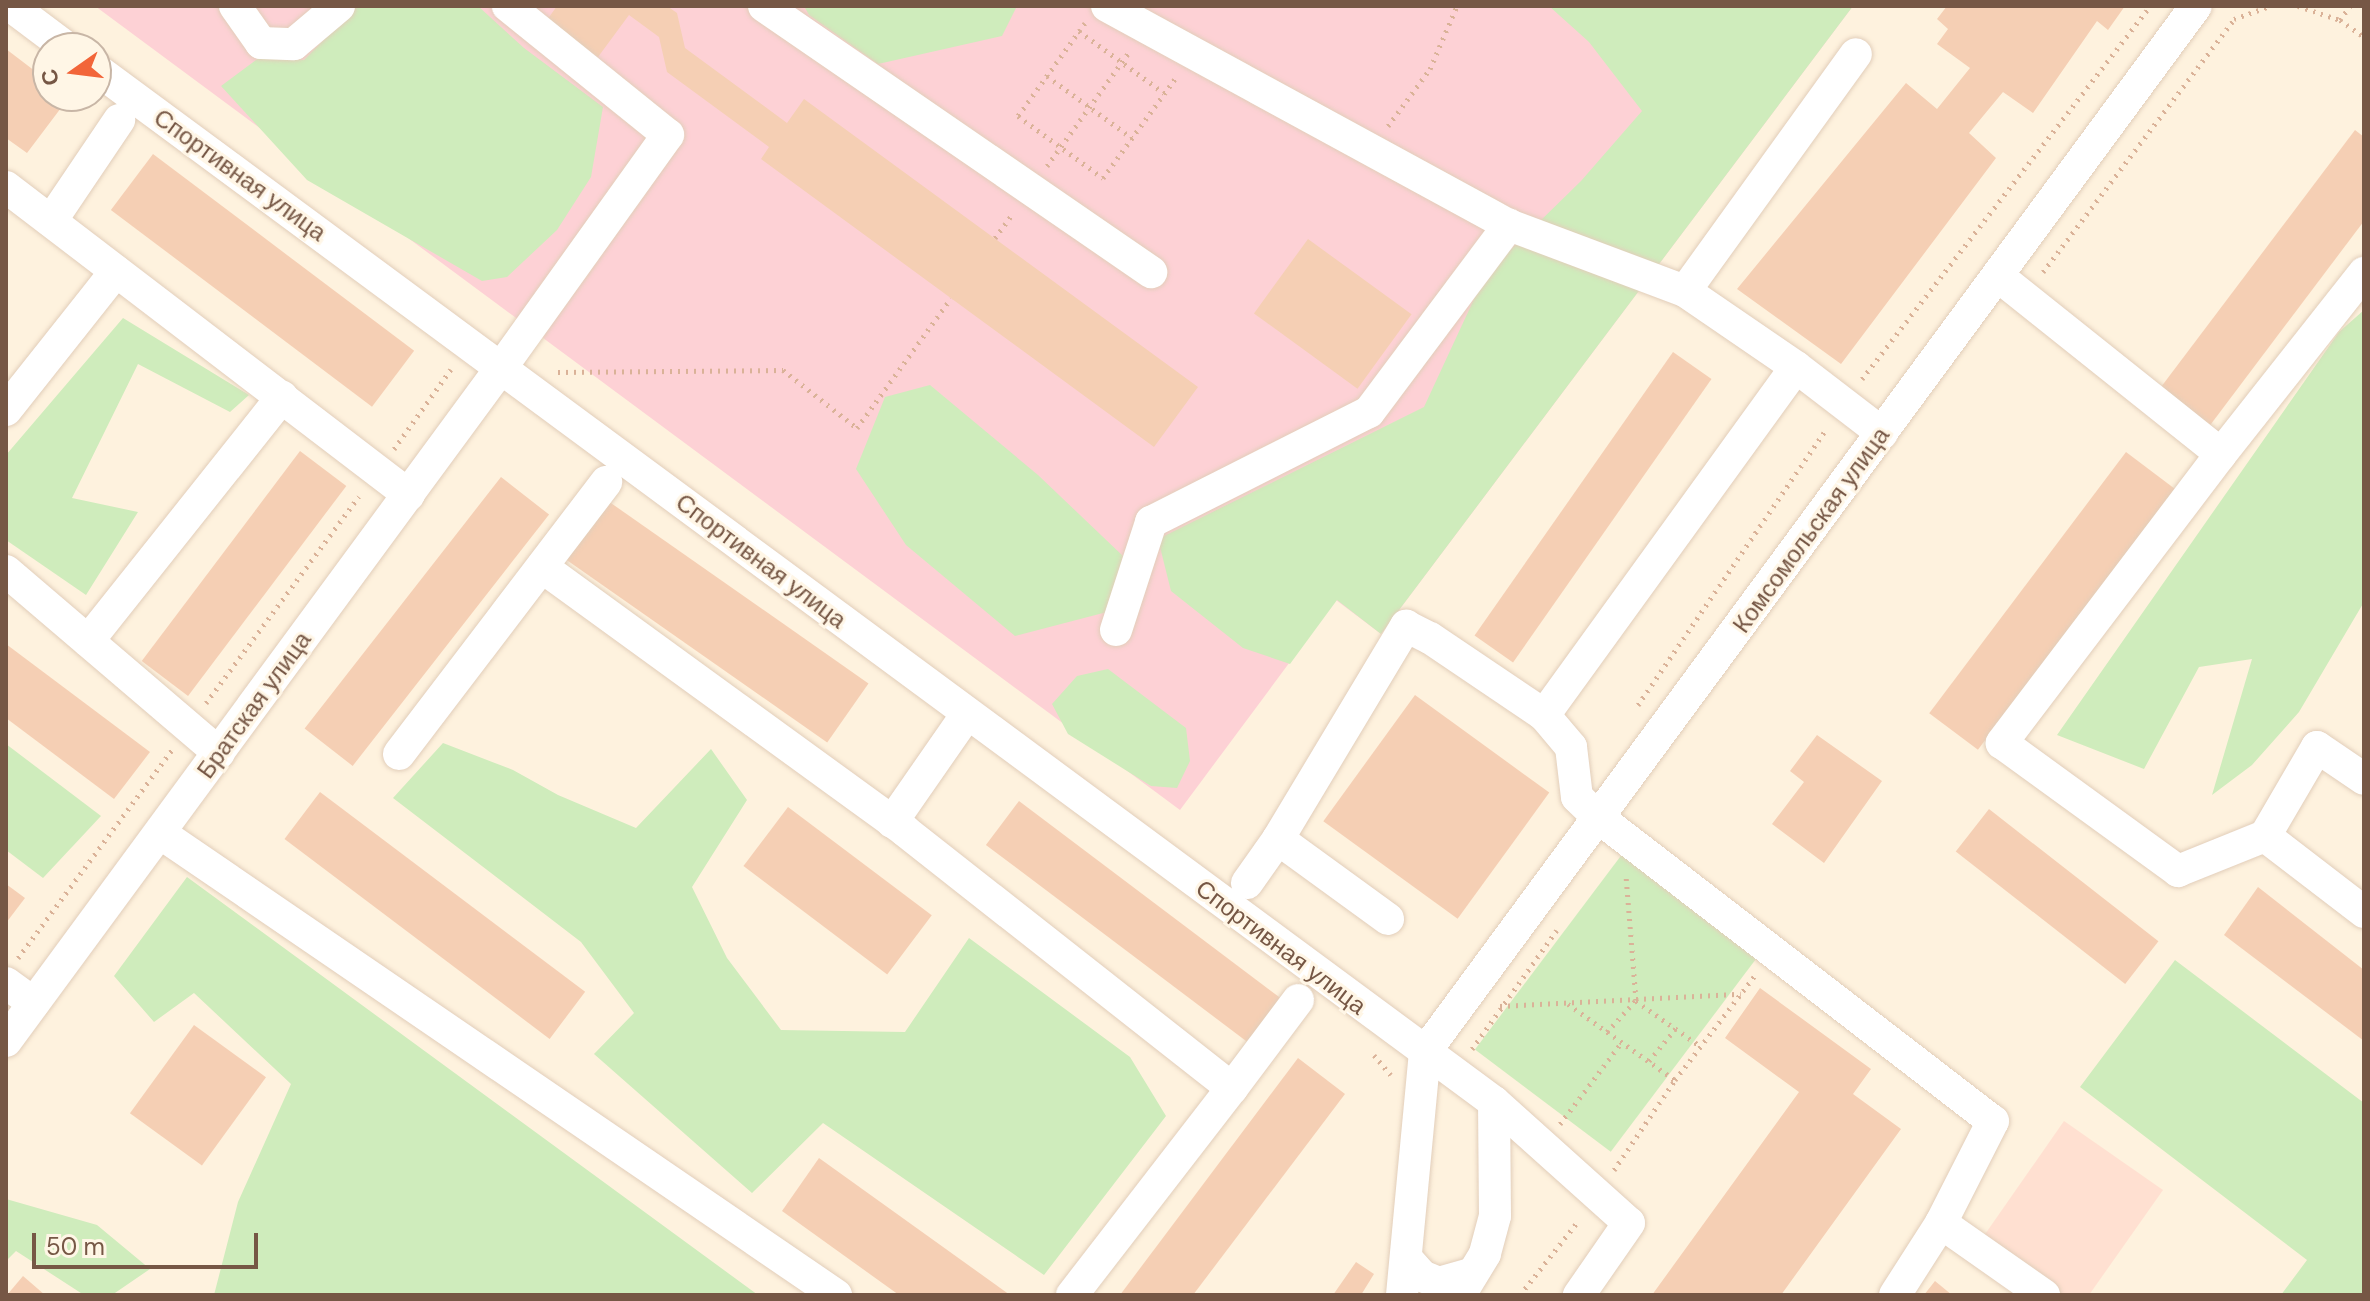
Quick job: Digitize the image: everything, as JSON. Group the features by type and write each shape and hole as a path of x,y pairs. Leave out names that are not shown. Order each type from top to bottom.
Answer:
{"street":[{"path":"11,6 46,32"},
{"path":"235,6 261,43 294,44 339,6"},
{"name":"Братская улица","path":"6,1041 409,495 668,135 569,51 508,6"},
{"path":"764,6 1151,272"},
{"name":"Комсомольская улица","path":"1425,1052 1611,828 1882,433 2196,6"},
{"path":"1098,12 1147,28 1509,225 1685,291 1796,367 1882,433"},
{"path":"1685,291 1856,54"},
{"name":"Спортивная улица","path":"112,81 1425,1052"},
{"path":"51,221 119,120"},
{"path":"10,200 51,221 409,495"},
{"path":"1116,630 1151,522 1369,412 1509,225"},
{"path":"6,410 116,271"},
{"path":"2364,273 2221,454 2002,743 2178,871 2265,836 2317,747 2364,779"},
{"path":"1998,276 2221,454"},
{"path":"1544,715 1796,367"},
{"path":"88,641 282,397"},
{"path":"399,754 606,482"},
{"path":"542,567 892,822 1232,1088"},
{"path":"6,571 219,753"},
{"path":"1247,883 1278,839 1406,626 1430,638 1544,715 1571,747 1577,797 1611,828 1993,1121 1941,1223 1895,1295"},
{"path":"892,822 967,714"},
{"path":"160,833 836,1295"},
{"path":"2265,836 2364,912"},
{"path":"1278,839 1388,919"},
{"path":"11,972 34,1003"},
{"path":"1072,1295 1298,1000"},
{"path":"1425,1052 1601,1178 1629,1223 1579,1295"},
{"path":"1402,1295 1425,1052"},
{"path":"1406,1258 1422,1276 1439,1283 1467,1284 1485,1254 1495,1216 1494,1102"},
{"path":"1941,1223 2044,1295"}],"path":[{"path":"1370,150 1430,69 1457,6"},
{"path":"1630,718 1843,404 2150,6"},
{"path":"2024,297 2234,19 2269,6"},
{"path":"2298,6 2340,20 2364,37"},
{"path":"2340,20 2350,6"},
{"path":"1098,12 1079,31 1018,116 1103,178 1193,53"},
{"path":"995,238 1147,28"},
{"path":"1079,31 1164,93"},
{"path":"1047,76 1132,138"},
{"path":"566,381 553,372 783,370 857,428 951,298"},
{"path":"11,972 452,367"},
{"path":"1611,828 1636,1000 1700,1046"},
{"path":"1483,1060 1472,1050 1563,922"},
{"path":"1520,1295 1601,1178 1613,1172 1675,1080 1774,952"},
{"path":"1502,1007 1741,994"},
{"path":"1607,1032 1636,1000"},
{"path":"1567,1004 1675,1080"},
{"path":"1649,1061 1676,1028"},
{"path":"1559,1125 1622,1042"},
{"path":"1548,1115 1570,1134"}],"shaded area":[{"path":"95,6 1853,6 1381,634 1336,600 1180,810"},
{"path":"2064,1121 2163,1190 2089,1295 2060,1295 1981,1240"}],"green space":[{"path":"357,6 478,6 524,48 603,107 591,177 557,230 507,277 482,281 307,180 221,86 260,57 304,60"},
{"path":"804,6 1017,6 1002,36 878,64 809,15"},
{"path":"1549,6 1853,6 1381,634 1337,600 1290,664 1243,648 1171,591 1158,539 1424,407 1475,297 1498,262 1581,181 1642,111 1589,42"},
{"path":"2364,310 2364,602 2299,712 2252,765 2212,795 2252,659 2199,667 2144,769 2057,735 2339,332"},
{"path":"123,318 249,395 230,412 138,364 72,498 138,512 86,595 6,540 6,455"},
{"path":"930,385 1038,475 1123,556 1107,612 1015,636 906,545 856,469 885,397"},
{"path":"1108,669 1186,728 1190,761 1177,788 1151,786 1068,734 1052,704 1077,676"},
{"path":"443,743 513,770 558,795 636,828 711,749 747,800 692,887 727,958 781,1030 905,1032 969,938 1130,1057 1166,1116 1044,1275 823,1123 752,1193 594,1054 634,1013 581,942 393,798"},
{"path":"6,744 101,816 43,878 6,850"},
{"path":"1623,853 1759,955 1611,1152 1475,1049"},
{"path":"187,877 758,1295 214,1295 238,1202 291,1084 194,993 154,1022 114,976"},
{"path":"2175,960 2364,1103 2364,1295 2281,1295 2307,1260 2080,1087"},
{"path":"6,1199 97,1225 150,1269 112,1295 84,1295 16,1251 6,1261"}],"building":[{"path":"557,6 667,6 677,13 685,48 787,123 804,99 1198,387 1154,447 761,159 769,147 667,72 659,37 629,15 598,57 547,20"},
{"path":"1947,6 2125,6 2108,30 2097,21 2033,113 2003,92 1969,133 1996,158 1841,364 1737,289 1906,83 1937,109 1970,68 1937,44 1948,29 1937,19"},
{"path":"6,49 32,69 32,112 58,112 27,153 6,138"},
{"path":"2355,130 2364,137 2364,221 2208,428 2158,391"},
{"path":"153,154 414,351 372,407 111,210"},
{"path":"1308,239 1412,314 1357,389 1254,313"},
{"path":"1673,352 1712,379 1513,662 1475,635"},
{"path":"300,451 346,486 188,696 142,661"},
{"path":"2126,452 2175,489 1978,750 1929,713"},
{"path":"501,477 549,515 353,766 305,728"},
{"path":"608,501 868,683 827,742 567,560"},
{"path":"6,644 150,752 114,799 6,718"},
{"path":"1415,695 1549,793 1458,919 1323,821"},
{"path":"1817,735 1882,781 1824,863 1772,824 1804,782 1790,771"},
{"path":"320,792 585,992 550,1039 284,839"},
{"path":"1019,801 1280,998 1247,1042 986,845"},
{"path":"788,807 932,915 887,974 743,866"},
{"path":"1989,809 2158,941 2125,984 1956,852"},
{"path":"6,884 25,898 6,923"},
{"path":"2258,887 2364,970 2364,1041 2224,935"},
{"path":"1760,988 1871,1069 1853,1094 1901,1129 1781,1295 1652,1295 1799,1092 1725,1038"},
{"path":"194,1025 266,1077 202,1165 130,1113"},
{"path":"1298,1058 1345,1094 1193,1295 1120,1295"},
{"path":"819,1158 1010,1295 899,1295 782,1211"},
{"path":"1356,1262 1374,1274 1361,1295 1333,1295"},
{"path":"23,1276 45,1295 7,1295"},
{"path":"1935,1281 1952,1295 1924,1295"}]}
